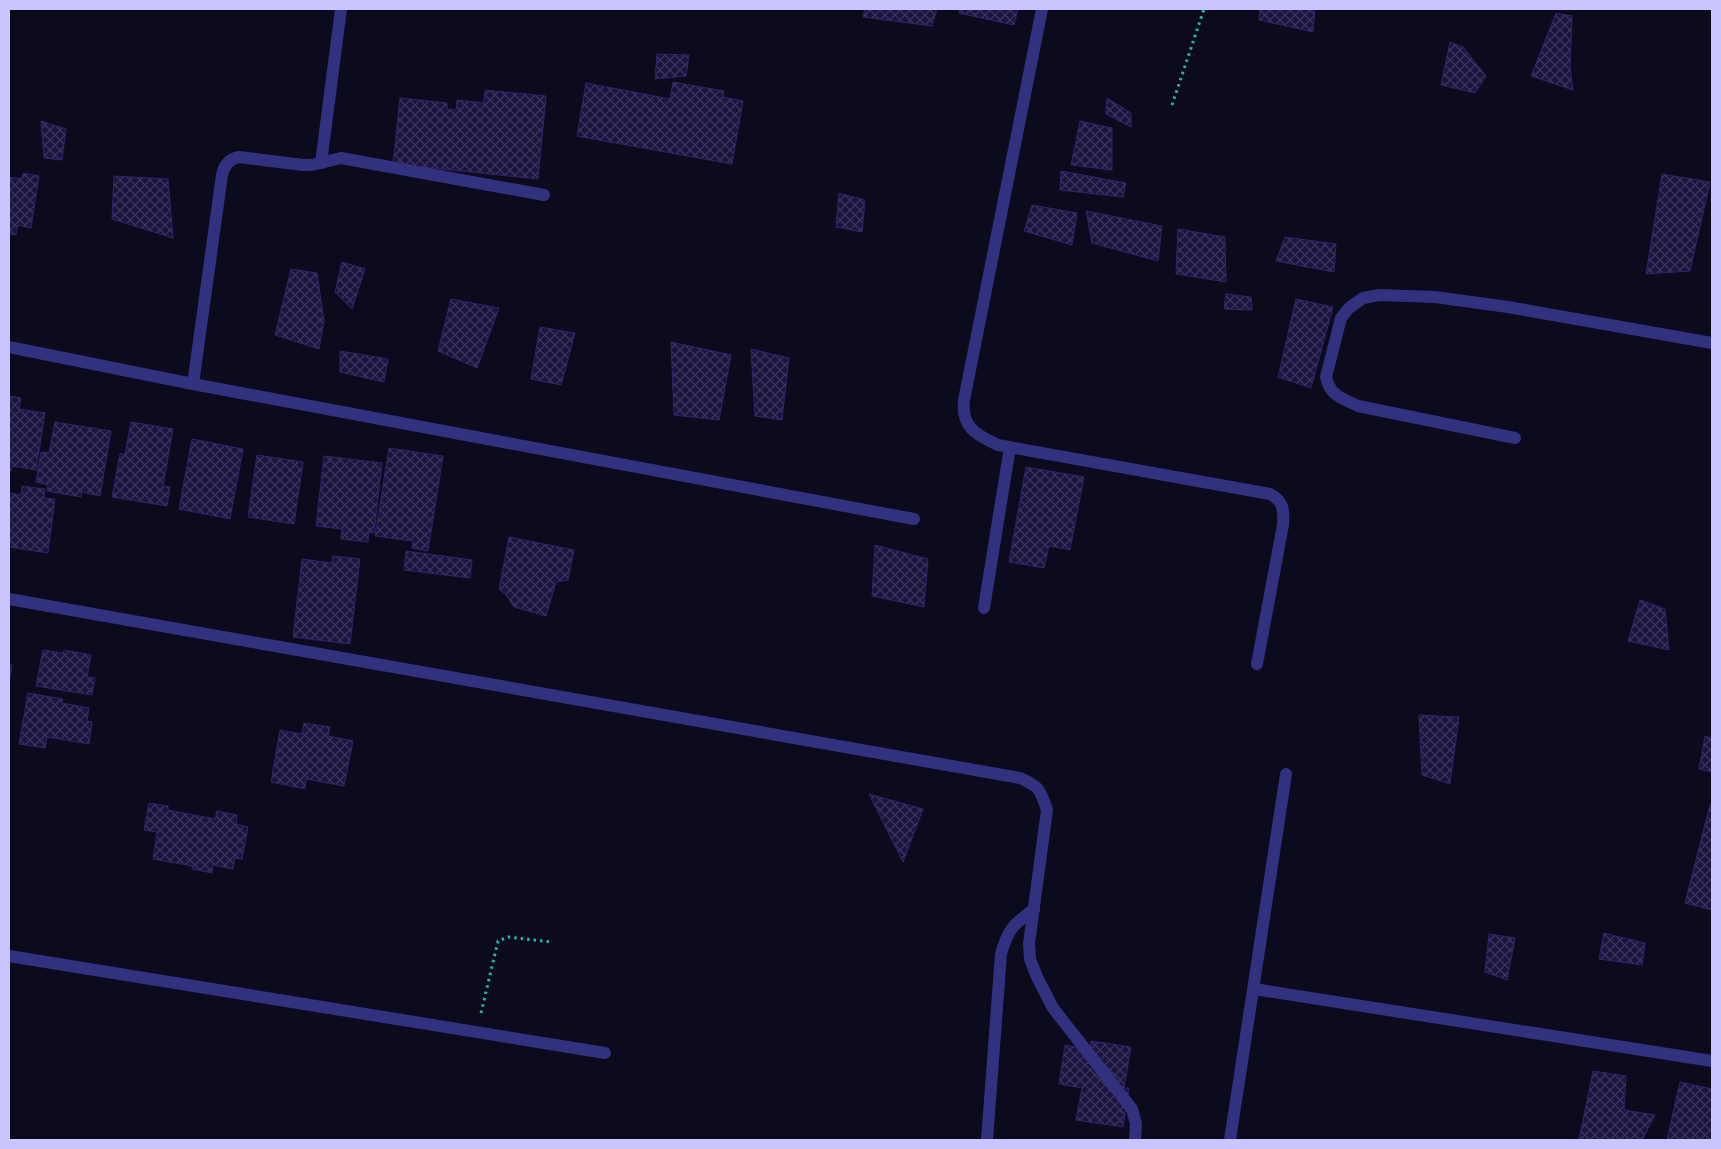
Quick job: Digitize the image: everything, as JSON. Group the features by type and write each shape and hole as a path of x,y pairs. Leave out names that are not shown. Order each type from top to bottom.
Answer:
{"street":[{"path":"321,163 342,9"},
{"path":"1042,9 962,411 965,422 979,436 998,445 1270,494 1277,498 1282,504 1283,525 1257,664"},
{"path":"192,384 223,168 233,158 239,157 294,165 312,165 341,158 544,195"},
{"path":"1516,438 1358,406 1335,395 1328,385 1326,377 1341,318 1349,308 1363,298 1379,296 1435,297 1508,307 1712,343"},
{"path":"9,347 192,384 914,519"},
{"path":"984,608 1010,447"},
{"path":"9,599 1020,778 1035,785 1041,792 1047,810 1030,944 1030,959 1036,976 1054,1008 1132,1109 1136,1124 1135,1140"},
{"path":"1230,1140 1286,774"},
{"path":"987,1140 1001,954 1006,936 1015,924 1034,910"},
{"path":"9,956 606,1053"},
{"path":"1254,989 1712,1060"}],"path":[{"path":"1172,105 1204,9"},
{"path":"477,1033 498,941 508,937 552,942"}],"building":[{"path":"865,9 937,9 932,26 863,17"},
{"path":"960,9 1018,9 1014,25 959,13"},
{"path":"1260,9 1315,9 1313,32 1259,20"},
{"path":"1556,13 1572,16 1570,68 1573,90 1531,76"},
{"path":"1450,42 1463,47 1486,76 1475,93 1441,85"},
{"path":"657,54 689,55 686,76 655,79"},
{"path":"673,82 724,91 723,97 743,101 732,164 577,136 586,83 670,99"},
{"path":"485,90 546,96 538,179 393,164 400,98 447,103 447,109 456,110 457,100 484,103"},
{"path":"1107,98 1131,113 1131,127 1106,114"},
{"path":"41,121 66,129 62,160 44,158"},
{"path":"1080,121 1112,128 1112,170 1071,165"},
{"path":"1061,171 1126,183 1123,197 1060,190"},
{"path":"23,173 39,176 31,228 18,225 16,235 9,234 9,177 22,179"},
{"path":"1662,174 1710,182 1690,271 1646,274"},
{"path":"114,176 168,179 173,238 112,219"},
{"path":"839,193 865,200 862,232 836,227"},
{"path":"1032,205 1077,213 1072,245 1024,231"},
{"path":"1086,211 1162,226 1158,261 1092,243"},
{"path":"1178,229 1225,237 1226,282 1176,274"},
{"path":"1285,237 1336,244 1334,272 1276,261"},
{"path":"342,262 365,269 352,309 335,292"},
{"path":"291,269 317,273 324,321 319,349 275,335"},
{"path":"1226,294 1251,297 1252,310 1224,309"},
{"path":"451,299 499,308 477,368 438,351"},
{"path":"1296,299 1333,307 1311,388 1278,377"},
{"path":"540,327 575,333 561,385 531,379"},
{"path":"671,342 731,355 719,420 674,415"},
{"path":"751,349 789,358 782,420 755,416"},
{"path":"340,351 388,359 384,382 340,372"},
{"path":"9,396 21,398 19,409 45,413 36,470 12,466 11,471 9,471"},
{"path":"55,422 111,431 100,496 82,492 81,497 47,491 48,485 36,482 41,452 49,453"},
{"path":"131,422 173,429 163,486 170,487 167,506 112,497 120,454 125,454"},
{"path":"192,439 243,449 230,519 179,509"},
{"path":"389,448 443,456 428,551 412,548 413,541 375,536"},
{"path":"257,455 303,462 294,524 248,517"},
{"path":"324,456 382,463 374,533 369,532 368,542 341,539 342,529 316,526"},
{"path":"1026,467 1084,477 1070,550 1049,546 1044,568 1009,562"},
{"path":"22,486 45,489 44,498 55,499 48,553 9,547 9,493 21,495"},
{"path":"509,537 574,550 568,580 556,582 546,616 514,607 506,595 499,589"},
{"path":"875,545 928,559 924,607 872,596"},
{"path":"406,551 472,560 470,578 404,570"},
{"path":"333,556 360,559 350,644 293,637 302,559 332,563"},
{"path":"1640,600 1665,609 1669,650 1628,641"},
{"path":"43,650 63,653 64,650 91,655 87,677 95,678 92,695 36,686"},
{"path":"9,664 12,665 9,684"},
{"path":"28,693 63,699 62,703 89,708 87,721 92,722 89,744 47,737 45,748 19,744"},
{"path":"1419,715 1459,717 1450,784 1422,775"},
{"path":"304,723 330,727 328,736 353,741 344,786 306,779 305,789 271,782 280,730 302,734"},
{"path":"1705,736 1712,738 1712,772 1699,769"},
{"path":"869,794 923,809 903,862"},
{"path":"149,803 168,806 168,810 215,819 217,811 237,815 236,824 248,827 242,859 235,858 233,869 213,865 212,873 192,869 193,866 153,859 157,832 144,830"},
{"path":"1710,805 1712,805 1712,910 1685,903"},
{"path":"1604,933 1645,943 1642,965 1599,959"},
{"path":"1489,934 1515,938 1507,980 1485,972"},
{"path":"1091,1041 1131,1047 1124,1088 1129,1088 1123,1127 1076,1120 1082,1088 1059,1084 1065,1045 1090,1050"},
{"path":"1593,1071 1626,1076 1624,1110 1655,1115 1642,1140 1579,1140"},
{"path":"1680,1082 1712,1089 1712,1140 1667,1140"}]}
